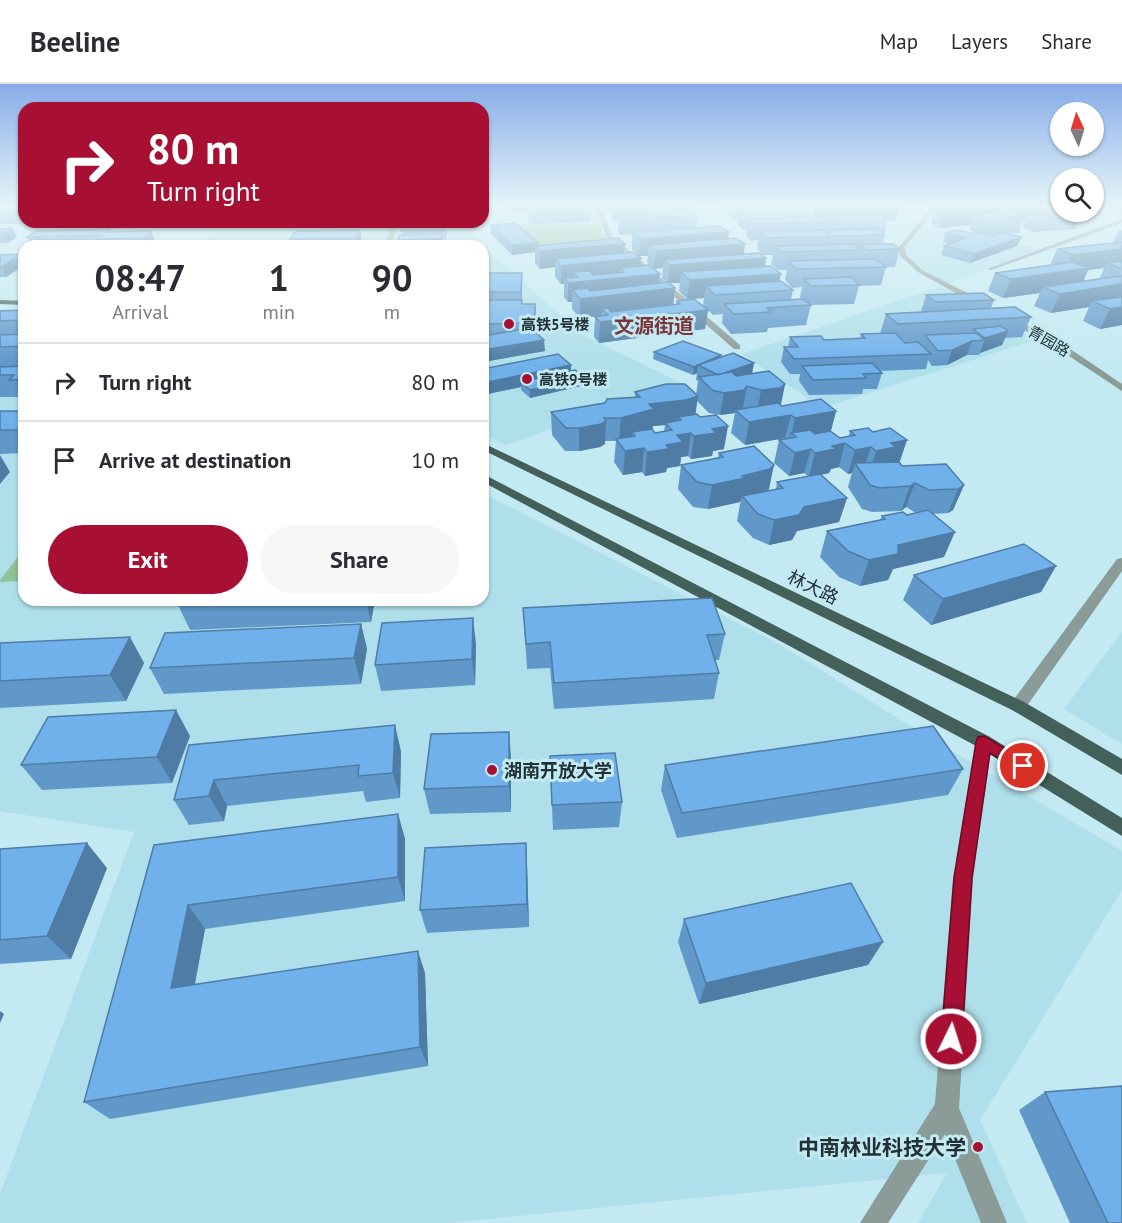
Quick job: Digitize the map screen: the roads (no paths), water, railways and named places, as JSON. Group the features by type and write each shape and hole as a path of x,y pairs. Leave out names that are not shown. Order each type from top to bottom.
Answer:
{"main road":[{"path":"0,294 18,295"},
{"path":"0,302 18,303"},
{"name":"林大路","path":"489,449 1017,706 1122,768"},
{"path":"489,480 984,742 1122,828"}],"street":[{"path":"635,259 737,347"},
{"path":"907,259 920,271 990,309"},
{"path":"990,269 1017,259"},
{"name":"青园路","path":"1001,314 1054,342 1122,388"},
{"path":"1017,706 1122,562"},
{"path":"984,742 963,878 947,1108 994,1223"},
{"path":"873,1223 947,1108"}],"place":[{"name":"高铁5号楼","path":"509,324"},
{"name":"高铁9号楼","path":"527,379"},
{"name":"湖南开放大学","path":"492,770"},
{"name":"中南林业科技大学","path":"978,1147"}],"district":[{"name":"文源街道","path":"654,326"}]}
